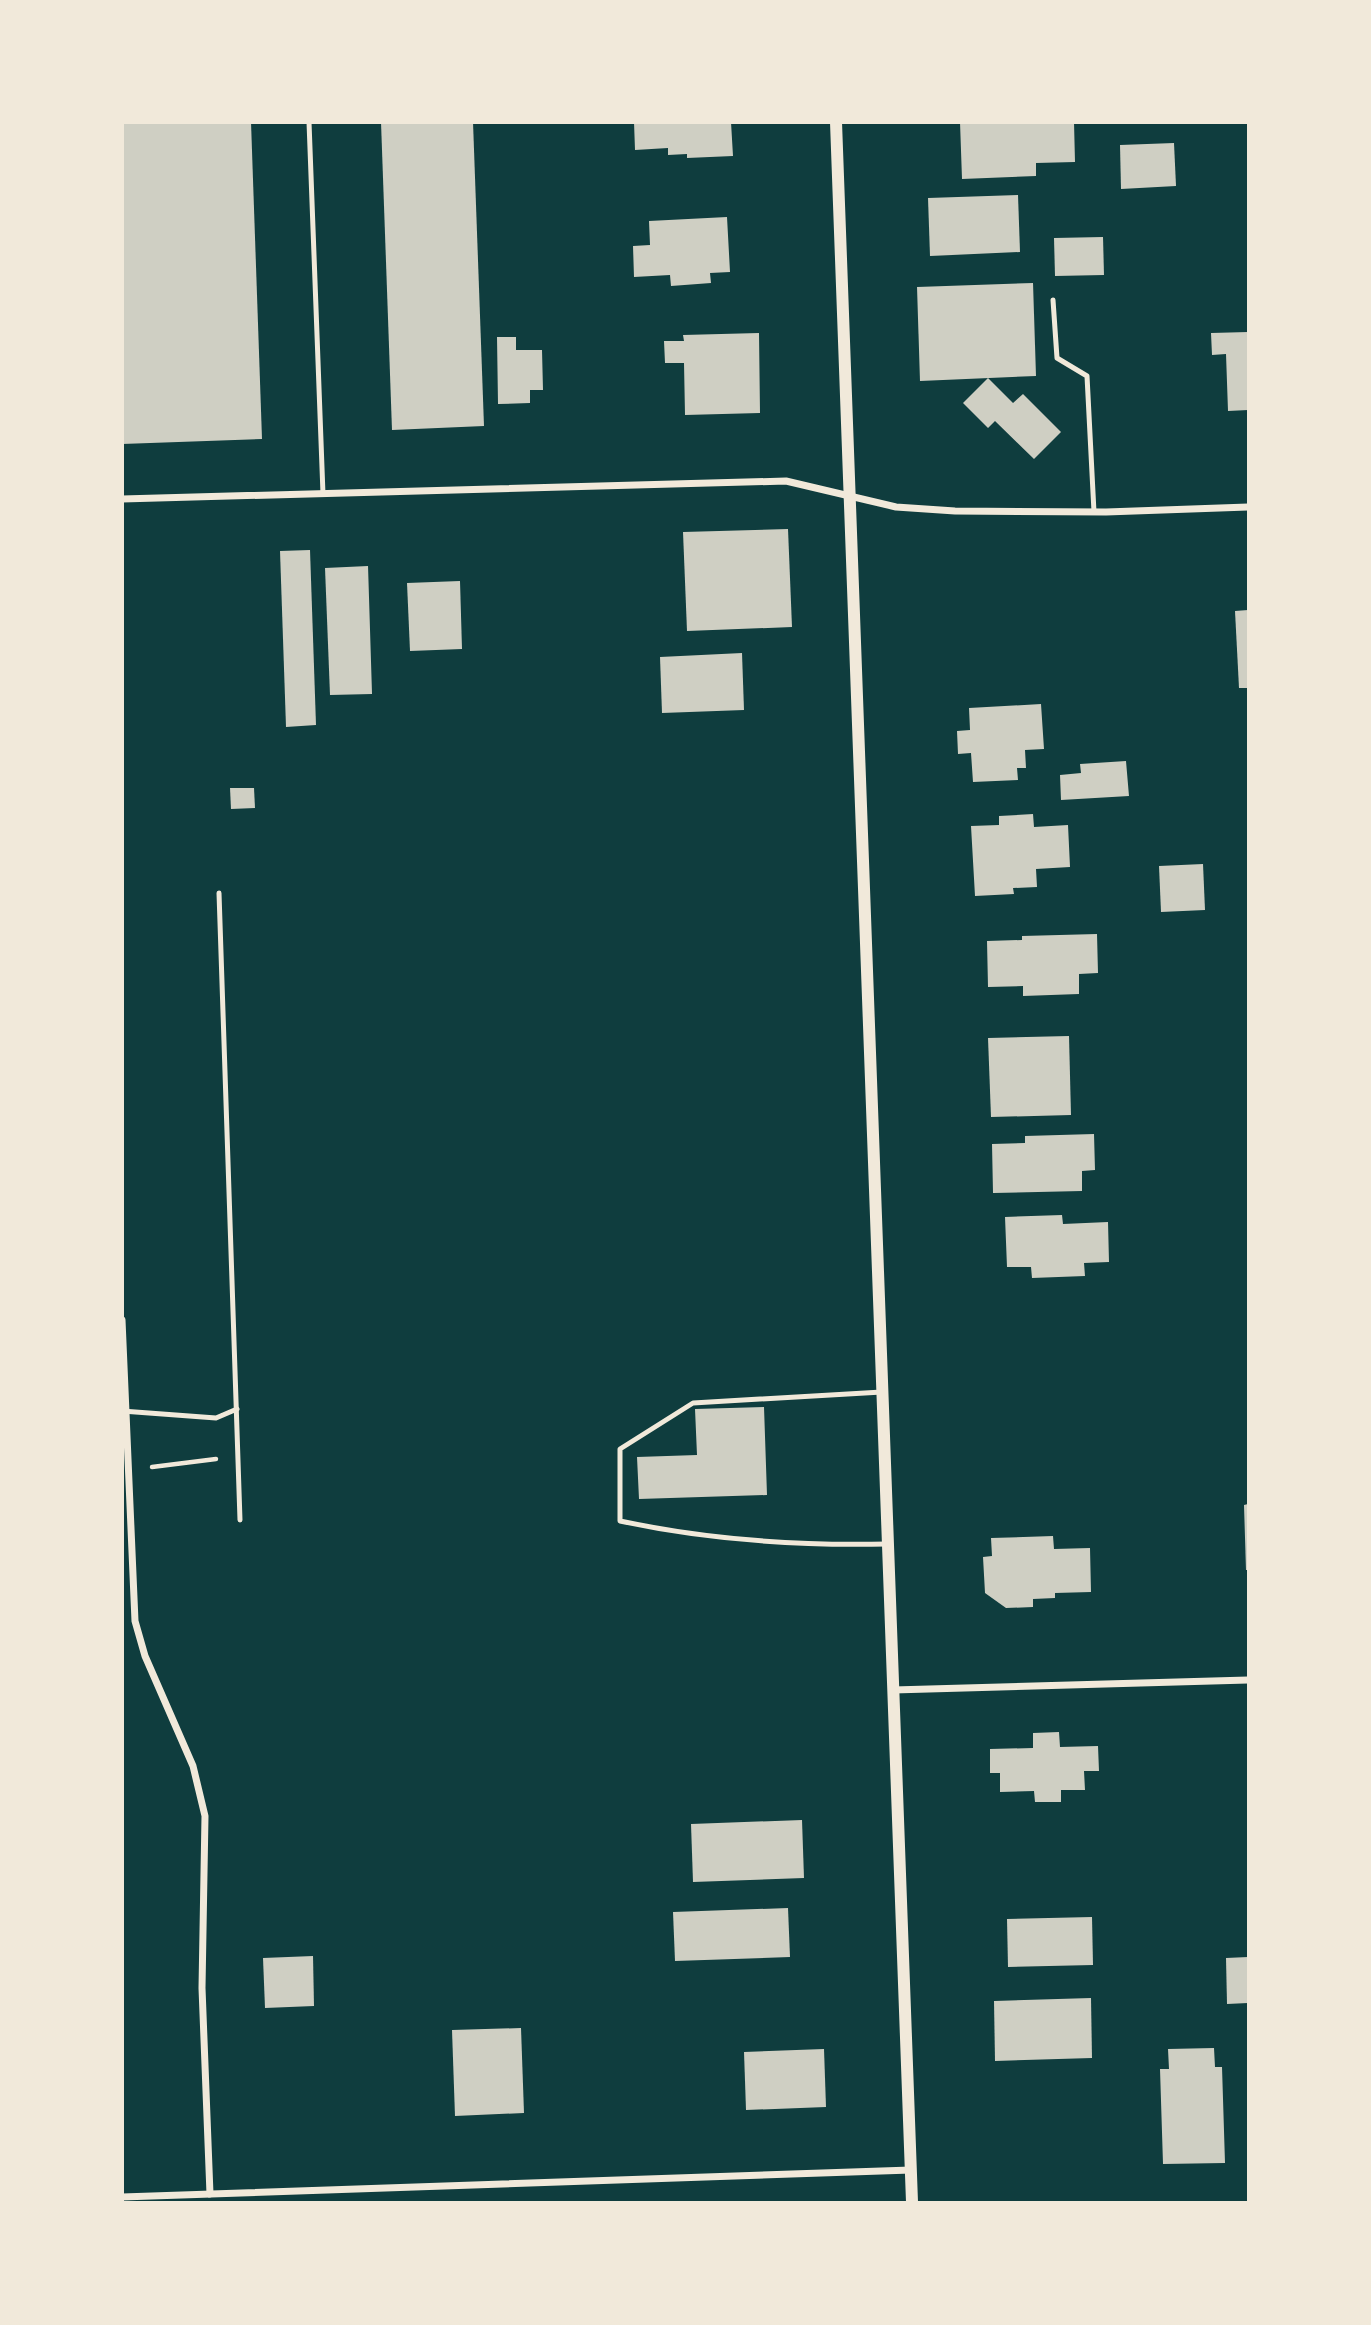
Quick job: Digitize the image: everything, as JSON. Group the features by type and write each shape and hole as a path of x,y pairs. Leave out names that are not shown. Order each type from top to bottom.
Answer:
{"street":[{"path":"836,122 912,2203"},
{"path":"122,499 786,481 896,507 955,511 1094,512 1248,508"},
{"path":"122,1320 133,1605 139,1638 193,1766 205,1816 202,2024 210,2194"},
{"path":"892,1690 1248,1679"},
{"path":"122,2197 911,2170"}],"lane":[{"path":"309,122 323,494"},
{"path":"1053,300 1057,358 1087,376 1094,512"},
{"path":"219,893 240,1520"},
{"path":"882,1392 693,1403 620,1450 620,1521 668,1531 797,1546 887,1544"},
{"path":"124,1411 216,1418 237,1409"}],"path":[{"path":"128,1469 238,1459"}],"building":[{"path":"122,122 251,122 262,439 122,444"},
{"path":"381,122 473,122 484,426 392,430"},
{"path":"634,122 731,122 733,156 687,158 687,154 668,155 668,148 635,150"},
{"path":"960,122 1074,122 1075,162 1036,163 1036,176 962,179"},
{"path":"1174,143 1176,186 1121,189 1120,145"},
{"path":"1018,195 1020,252 930,256 928,198"},
{"path":"727,217 730,272 710,273 711,283 671,286 670,275 634,277 633,246 650,245 649,221"},
{"path":"1103,237 1104,275 1055,276 1054,238"},
{"path":"1033,283 1036,376 920,381 917,287"},
{"path":"1248,332 1248,410 1228,411 1226,354 1212,355 1211,333"},
{"path":"759,333 760,413 685,415 684,363 665,363 664,341 684,341 683,335"},
{"path":"497,337 516,337 516,350 542,350 543,390 530,390 530,403 498,404"},
{"path":"988,378 1013,403 1023,394 1061,432 1034,459 995,421 988,428 963,403"},
{"path":"788,529 792,627 687,631 683,532"},
{"path":"310,550 316,725 286,727 280,551"},
{"path":"368,566 372,694 330,695 325,568"},
{"path":"460,581 462,649 410,651 407,583"},
{"path":"1248,610 1248,688 1239,688 1235,611"},
{"path":"742,653 744,710 662,713 660,657"},
{"path":"1041,704 1044,749 1025,750 1026,768 1017,768 1018,780 973,782 971,753 958,754 957,731 970,730 969,708"},
{"path":"1126,761 1129,796 1061,800 1060,775 1081,773 1080,764"},
{"path":"230,788 254,788 255,808 231,809"},
{"path":"1033,814 1034,827 1068,825 1070,867 1036,869 1037,887 1013,888 1014,894 975,896 971,826 999,825 999,816"},
{"path":"1203,864 1205,910 1161,912 1159,866"},
{"path":"1097,934 1098,973 1079,974 1079,994 1023,996 1023,986 988,987 987,941 1022,940 1022,936"},
{"path":"1069,1036 1071,1115 991,1117 988,1038"},
{"path":"1094,1134 1095,1170 1082,1171 1082,1191 993,1193 992,1144 1025,1143 1025,1136"},
{"path":"1062,1215 1063,1224 1108,1222 1109,1262 1084,1263 1085,1276 1032,1278 1031,1267 1007,1267 1005,1217"},
{"path":"764,1407 767,1495 639,1499 637,1457 697,1455 695,1409"},
{"path":"1248,1504 1248,1570 1246,1570 1244,1505"},
{"path":"1053,1536 1054,1549 1090,1548 1091,1592 1055,1593 1055,1598 1033,1599 1033,1607 1006,1608 985,1593 983,1557 992,1556 991,1538"},
{"path":"1059,1732 1060,1747 1098,1746 1099,1771 1084,1771 1085,1790 1061,1790 1061,1802 1035,1802 1034,1791 1000,1792 1000,1773 990,1773 990,1749 1033,1748 1033,1733"},
{"path":"802,1820 804,1878 693,1882 691,1824"},
{"path":"788,1908 790,1957 675,1961 673,1912"},
{"path":"1092,1917 1093,1965 1008,1967 1007,1919"},
{"path":"313,1956 314,2006 265,2008 263,1958"},
{"path":"1248,1957 1248,2003 1227,2004 1226,1958"},
{"path":"1091,1998 1092,2058 995,2061 994,2001"},
{"path":"521,2028 524,2113 455,2116 452,2030"},
{"path":"1214,2048 1215,2067 1222,2067 1225,2163 1163,2164 1160,2069 1169,2069 1168,2049"},
{"path":"824,2049 826,2107 746,2110 744,2052"}]}
